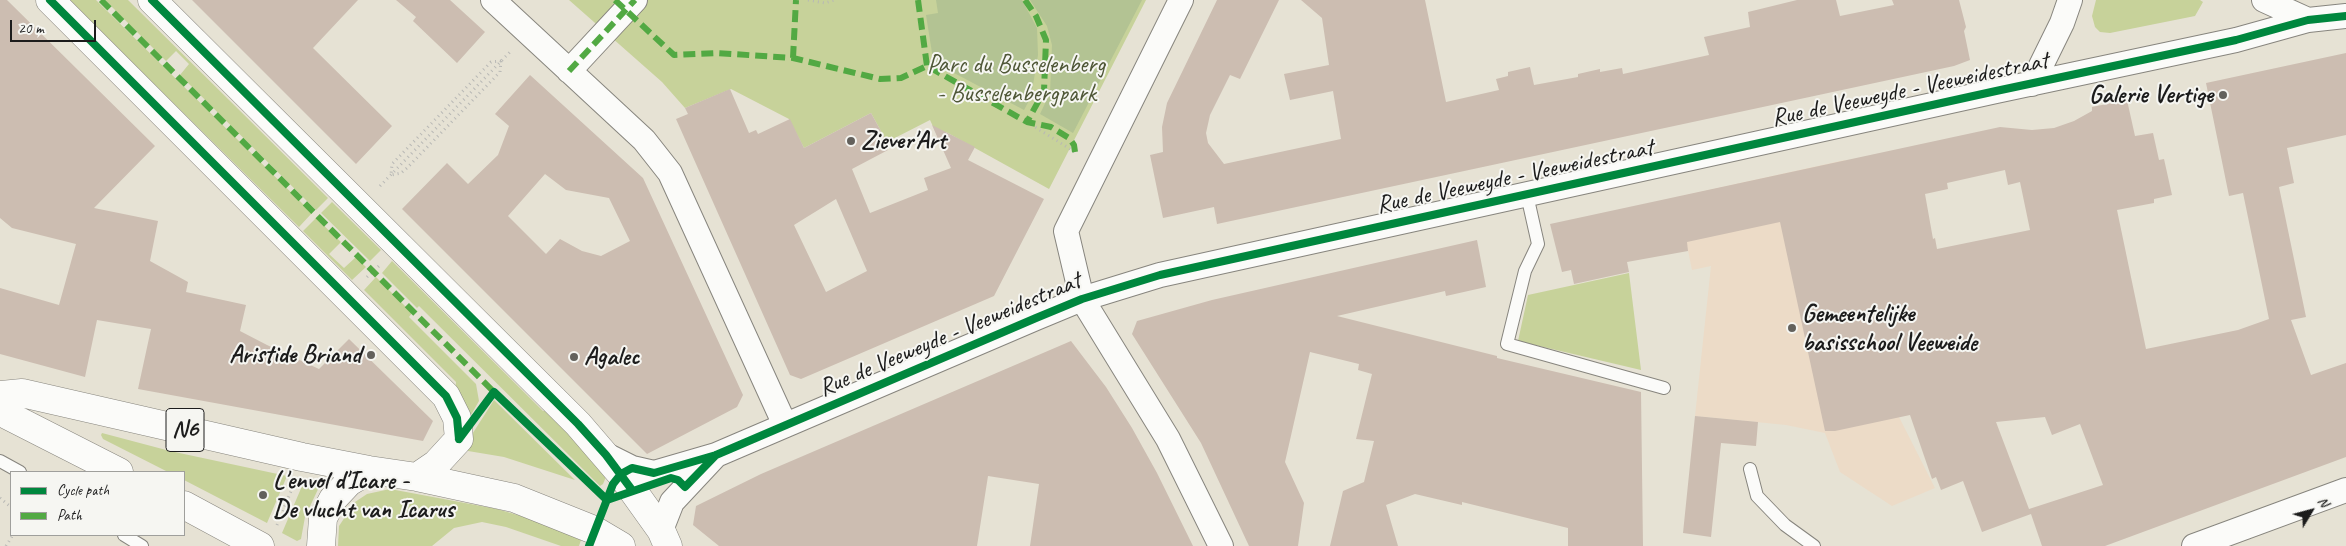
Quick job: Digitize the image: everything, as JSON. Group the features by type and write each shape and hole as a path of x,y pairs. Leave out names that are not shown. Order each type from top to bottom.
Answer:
{"main road":[{"path":"50,0 446,396 458,418 459,439 436,464 418,477"},
{"path":"152,0 578,424 606,455 664,538"},
{"name":"N6","path":"0,395 22,393 369,470 418,477 514,498 594,530 622,546"},
{"path":"0,407 7,415 117,471"},
{"path":"322,546 323,518 333,499 349,482 369,470"},
{"path":"185,505 268,538"}],"street":[{"path":"493,0 644,140 670,173 786,425"},
{"path":"569,71 635,0"},
{"path":"1181,0 1066,231 1082,299 1168,439 1221,546"},
{"path":"2032,84 2062,23 2070,0"},
{"path":"2264,0 2308,20"},
{"name":"Rue de Veeweyde - Veeweidestraat","path":"606,455 632,468 654,473 716,455 1082,299 1160,275 2236,40 2308,20 2346,16"},
{"name":"Rue de Veeweyde - Veeweidestraat","path":"664,538 672,502 716,455"},
{"path":"2194,546 2346,490"}],"lane":[{"path":"1527,195 1538,244 1524,271 1507,344 1664,388"},
{"path":"0,461 18,471"},
{"path":"1750,469 1757,496 1784,525 1814,546"},
{"path":"126,536 142,546"}],"path":[{"path":"808,0 825,3 834,0"},
{"path":"501,61 500,72 407,168 402,173 391,174 392,164 490,62 501,61"},
{"path":"375,190 495,67"},
{"path":"1027,122 1076,152"},
{"path":"366,278 383,261"},
{"path":"268,538 297,477"}],"shaded area":[{"name":"Gemeentelijke basisschool Veeweide","path":"1845,160 1899,417 1935,488 1892,506 1840,472 1825,433 1786,425 1695,416 1711,266 1692,270 1677,197"}],"green space":[{"path":"69,0 96,0 312,213 299,227"},
{"path":"105,0 128,0 328,198 316,210 180,75 189,64 176,51 166,61"},
{"name":"Parc du Busselenberg - Busselenbergpark","path":"569,0 1146,0 1049,189 946,132 939,139 930,120 887,142 871,113 804,148 789,119 731,89 685,108 662,82"},
{"path":"936,0 1022,0 1037,28 1038,55 1031,97 1024,110 939,65 933,59 926,15 938,13"},
{"path":"1030,0 1142,0 1073,133 1040,114 1050,93 1052,45 1047,26"},
{"path":"2096,0 2200,0 2203,2 2195,16 2110,33 2100,32 2095,27 2092,16"},
{"path":"332,202 381,250 370,261 321,213"},
{"path":"316,218 341,242 329,254 344,268 356,257 366,267 352,280 303,231"},
{"path":"392,261 543,411 553,410 606,477 603,484 600,486 419,306 417,308 382,273"},
{"path":"1629,273 1641,370 1518,341 1528,295"},
{"path":"376,277 412,313 409,317 476,384 479,401 467,422 455,394 456,382 364,290"},
{"path":"494,400 575,480 504,457 462,450"},
{"path":"102,433 170,451 287,476 267,523 185,481 185,471 166,471 103,439"},
{"path":"305,479 318,481 320,485 305,517 301,539 297,541 282,533"},
{"path":"390,489 497,509 531,519 581,540 579,546 561,546 506,527 482,522 454,528 432,546 338,546 339,526 355,502 367,494"}],"building":[{"path":"0,0 7,0 155,146 94,208 158,221 150,261 188,282 186,292 246,305 240,331 267,345 319,369 349,339 433,421 423,441 138,389 151,329 97,320 85,377 0,354 0,288 59,305 76,244 12,228 0,218"},
{"path":"192,0 358,0 313,48 392,126 356,164"},
{"path":"396,0 450,0 485,32 457,63 413,21 416,17"},
{"path":"1217,0 1279,0 1240,79 1230,75 1210,115 1206,133 1208,143 1224,164 1341,139 1333,91 1290,100 1284,74 1329,65 1322,18 1301,0 1425,0 1446,102 1499,90 1496,79 1508,76 1508,72 1530,67 1534,85 1578,77 1578,74 1600,69 1600,72 1622,68 1623,74 1709,55 1704,37 1750,27 1748,12 1797,0 1836,0 1840,16 1894,5 1892,0 1959,0 1966,27 1964,31 1970,60 1954,66 1217,224 1214,207 1163,218 1150,155 1163,152 1162,127 1167,103"},
{"path":"2346,53 2346,135 2287,148 2294,183 2279,187 2306,317 2291,320 2311,375 2346,363 2346,457 2105,546 2042,546 2031,514 1982,532 1963,481 1941,490 1936,477 1932,479 1910,415 1835,431 1825,431 1780,222 1687,242 1688,251 1627,262 1629,272 1574,284 1571,270 1562,272 1550,224 2000,127 2032,130 2054,128 2074,121 2092,111 2092,107 2127,100 2135,136 2153,133 2159,160 2164,159 2172,195 2154,199 2154,203 2117,210 2146,349 2238,330 2269,319 2243,193 2229,196 2206,83","holes":["2005,170 2008,185 2020,182 2030,230 1937,249 1935,238 1933,239 1925,194 1948,189 1947,183","2045,417 2052,435 2080,424 2103,485 2029,509 1996,422"]},
{"path":"530,75 643,178 743,395 737,407 647,454 402,209 447,163 468,184 498,155 509,126 495,114","holes":["545,174 566,190 609,198 630,241 601,256 582,251 560,239 546,254 508,216"]},
{"path":"730,89 749,133 756,130 758,134 790,119 804,148 871,113 887,142 884,143 888,150 852,169 870,213 928,190 924,178 951,168 932,125 975,147 968,160 1044,199 994,296 801,379 790,375 676,119 688,114 685,108","holes":["836,199 867,271 826,292 794,225"]},
{"path":"1477,240 1486,287 1446,296 1445,291 1337,316 1497,356 1497,358 1641,392 1643,546 1568,546 1568,528 1462,502 1462,505 1415,494 1386,505 1398,546 1330,546 1343,491 1364,482 1374,441 1356,439 1372,374 1358,370 1359,364 1310,352 1285,462 1304,503 1298,546 1249,546 1201,443 1132,334 1137,321 1212,300"},
{"path":"1071,341 1106,387 1132,428 1157,473 1193,546 1030,546 1039,484 988,476 977,546 719,546 693,525 696,506 761,474"},
{"path":"1695,416 1758,422 1756,446 1721,443 1711,537 1683,533"}],"marked path":[{"path":"101,0 494,392"},
{"path":"615,0 674,55 717,53 793,58 880,79 901,78 927,66 1027,122 1051,127 1069,138 1074,145 1075,152"},
{"path":"569,71 635,0"},
{"path":"793,58 796,0"},
{"path":"918,0 927,66"},
{"path":"1025,0 1036,16 1046,40 1044,91 1027,122"}],"cycle path":[{"path":"50,0 446,396 457,418 459,439"},
{"path":"152,0 578,424 606,455 632,490"},
{"path":"589,546 613,484 621,474 632,468 654,473 716,455 1082,299 1160,275 2236,40 2308,20 2346,16"},
{"path":"459,439 494,392 607,500"},
{"path":"607,500 671,478 678,480 685,487 716,455"}],"place":[{"name":"Galerie Vertige","path":"2223,95"},
{"name":"Ziever'Art","path":"851,141"},
{"name":"Gemeentelijke basisschool Veeweide","path":"1792,328"},
{"name":"Aristide Briand","path":"371,355"},
{"name":"Agalec","path":"574,357"},
{"name":"L'envol d'Icare - De vlucht van Icarus","path":"263,495"}]}
